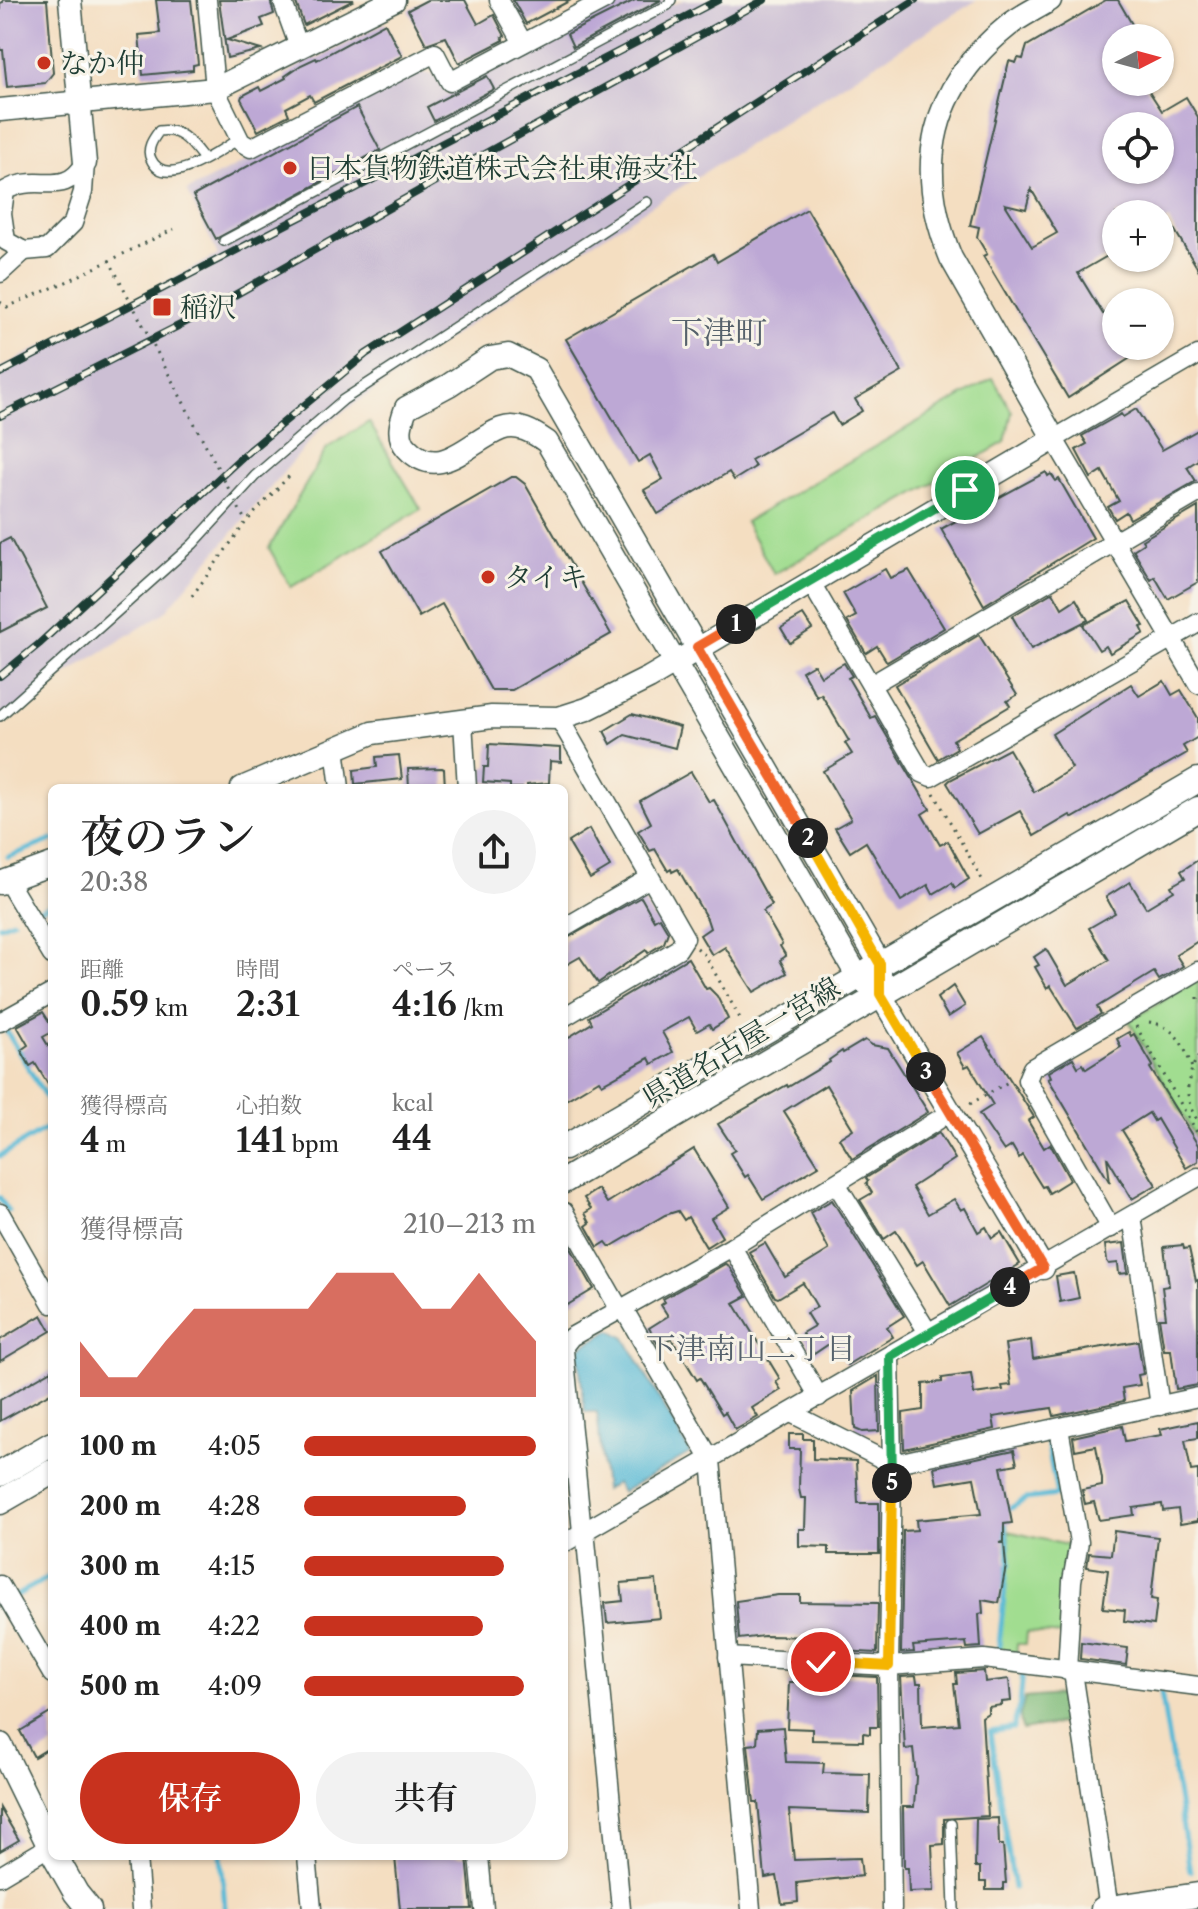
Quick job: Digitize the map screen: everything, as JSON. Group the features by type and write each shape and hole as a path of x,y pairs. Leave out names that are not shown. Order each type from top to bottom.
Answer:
{"main road":[{"name":"県道名古屋一宮線","path":"568,1146 1198,780"},
{"name":"県道名古屋一宮線","path":"568,1179 1198,809"},
{"path":"0,1474 48,1446"},
{"path":"0,1502 48,1474"},
{"path":"0,1745 48,1842"},
{"path":"58,1860 89,1909"},
{"path":"1107,1909 1198,1895"}],"street":[{"path":"70,0 85,163 83,192 73,223 47,249 24,251 6,241 2,213 5,191 18,182 56,184 78,175 85,163"},
{"path":"207,0 215,89 239,139 251,148 435,53 450,82 605,0"},
{"path":"282,0 299,47"},
{"path":"499,0 523,43"},
{"path":"1050,0 1008,26 959,77 945,101 931,153 931,181 939,229 951,258 1054,439 1198,684"},
{"path":"0,110 215,89 381,3"},
{"path":"0,273 24,251"},
{"path":"880,994 880,964 536,369 508,355 490,358 406,408 399,426 403,445 415,457 433,463 454,457 501,429 515,427 532,431 547,442 858,977 880,994 1043,1268"},
{"path":"270,782 335,748 372,733 492,717 559,718 587,709 649,678 1198,355"},
{"path":"871,685 1198,493"},
{"path":"810,581 922,773 931,777 1198,623"},
{"path":"559,718 685,938 678,949 568,1015"},
{"path":"463,721 467,784"},
{"path":"335,748 340,784"},
{"path":"48,865 3,881 48,949"},
{"path":"568,926 650,878"},
{"path":"1111,1228 1027,1080 1032,1068 1198,971"},
{"path":"0,1022 48,995"},
{"path":"568,1342 571,1337 732,1247 938,1120"},
{"path":"568,1541 1198,1177"},
{"path":"831,1186 839,1188 929,1334"},
{"path":"0,1213 48,1297"},
{"path":"1132,1216 1160,1406"},
{"path":"568,1219 711,1460 751,1909"},
{"path":"732,1247 819,1397"},
{"path":"890,1356 892,1909"},
{"path":"568,1385 621,1909"},
{"path":"791,1413 892,1464 1198,1397"},
{"path":"1059,1428 1079,1542 1072,1581 1070,1672 1107,1909"},
{"path":"0,1585 48,1667"},
{"path":"728,1657 889,1666 984,1659 1198,1686"},
{"path":"0,1876 48,1852"},
{"path":"137,1860 141,1909"},
{"path":"307,1860 312,1909"},
{"path":"479,1860 484,1909"}],"lane":[{"path":"224,241 670,2"},
{"path":"204,159 181,134 171,129 159,131 149,151 151,161 159,169 174,172 204,159 239,139"},
{"path":"0,716 193,544 255,476 343,400 647,202"},
{"path":"951,1824 954,1909"}],"path":[{"path":"0,302 7,307 174,229"},
{"path":"109,260 246,522"},
{"path":"192,596 246,522 292,473"},
{"path":"922,773 985,884"},
{"path":"685,938 705,955 742,1022"},
{"path":"1198,997 1198,1003"},
{"path":"1192,1068 1185,1048 1171,1030 1162,1025 1134,1021 1198,1134"},
{"path":"1198,1056 1187,1090 1189,1105 1198,1121"},
{"path":"969,1104 1032,1068"}],"shaded area":[{"path":"617,0 661,0 676,4 683,0 977,0 523,287 323,426 164,613 36,693 0,726 0,368 218,255 187,191 421,72 437,76 447,95 598,15 597,11"}],"green space":[{"path":"993,378 1012,412 1005,442 774,574 745,522"},
{"path":"369,422 421,509 291,587 269,548 327,448"},
{"path":"1198,980 1198,1142 1129,1021"},
{"path":"1008,1531 1071,1546 1063,1635 1027,1632 1026,1644 1017,1644 1016,1657 999,1656 1008,1568 1011,1564"},
{"path":"1071,1694 1075,1721 1022,1730 1020,1715 1025,1698"}],"water":[{"path":"611,1330 625,1338 690,1453 622,1492 616,1483 605,1490 597,1412 585,1412 578,1352 581,1347"}],"building":[{"path":"3,0 47,0 53,73 45,83 7,87 3,50 0,50 0,3"},
{"path":"156,0 191,0 198,64 193,65 193,70 143,75 139,35 160,33"},
{"path":"219,0 270,0 274,14 261,19 264,26 227,40 261,50 227,58"},
{"path":"295,0 354,0 304,25"},
{"path":"427,0 465,0 478,24 494,15 505,36 502,37 504,40 459,63 446,37 426,44 408,10"},
{"path":"513,0 571,0 526,24"},
{"path":"635,0 661,0 573,47 567,34"},
{"path":"1106,0 1118,0 1132,24 1102,24 1102,96 1152,96 1162,111 1186,97 1198,117 1198,269 1174,229 1174,200 1102,200 1102,259 1078,273 1102,312 1102,360 1127,360 1068,398 983,256 987,254 977,237 979,227 970,225 1009,61 1016,63 1018,58 1023,59 1027,46","holes":["1031,189 1057,233 1032,247 1005,204 1026,209"]},
{"path":"385,23 402,56 314,102 310,95 286,108 289,115 258,131 242,96 259,87 261,91 286,78 301,65 317,60"},
{"path":"487,76 494,89 434,121 427,107"},
{"path":"357,107 380,150 216,239 193,196"},
{"path":"807,209 902,372 855,399 862,411 839,425 832,413 751,460 755,467 734,480 729,472 658,514 644,490 663,479 650,455 638,462 566,339 713,254 717,262"},
{"path":"1136,409 1162,450 1198,430 1198,460 1187,467 1196,481 1130,519 1126,512 1115,519 1108,507 1119,501 1102,471 1091,478 1076,450 1087,444 1082,436"},
{"path":"1046,472 1056,481 1059,479 1093,538 984,605 941,529"},
{"name":"タイキ","path":"511,477 525,484 611,634 512,690 491,690 442,604 419,617 382,551"},
{"path":"1198,507 1198,582 1168,599 1155,577 1151,580 1133,550 1144,543 1142,540"},
{"path":"10,538 47,608 0,632 0,543"},
{"path":"885,569 890,578 909,570 944,628 887,662 877,646 866,653 847,621 856,616 843,593"},
{"path":"1053,592 1062,608 1076,599 1088,620 1031,649 1012,616"},
{"path":"1129,601 1144,626 1141,627 1144,633 1110,653 1106,646 1099,650 1083,625"},
{"path":"803,615 812,629 790,643 781,628"},
{"path":"979,635 1017,695 1007,701 1010,706 953,740 957,748 938,759 895,685"},
{"path":"844,663 852,676 848,678 871,718 875,716 930,809 922,814 940,845 948,841 969,879 955,888 952,883 933,894 928,885 901,901 866,842 850,852 835,828 851,819 823,771 852,754 845,743 849,741 821,694 817,697 802,671 814,664 821,676"},
{"path":"1164,681 1172,695 1181,690 1198,718 1198,737 1183,746 1187,753 1073,818 1070,815 1034,836 1020,811 978,834 947,783 950,780 1009,749 1034,792 1072,768 1052,734 1131,684 1139,696"},
{"path":"632,714 680,727 675,748 625,735 611,744 604,731"},
{"path":"489,744 561,748 561,762 550,761 549,783 483,782 484,767 488,767"},
{"path":"399,755 402,779 355,784 354,770 377,767 376,757"},
{"path":"442,768 445,784 409,784 408,769"},
{"path":"691,772 709,802 714,800 772,905 763,911 782,944 780,946 786,956 780,960 787,973 754,992 725,947 712,955 700,935 710,928 707,919 678,869 668,871 655,849 650,851 638,831 651,823 640,801"},
{"path":"589,829 610,867 590,879 568,842"},
{"path":"1198,860 1198,941 1176,955 1183,966 1159,980 1154,972 1097,1007 1101,1014 1077,1028 1050,985 1047,988 1035,967 1039,965 1034,957 1046,949 1067,985 1109,960 1089,928 1115,913 1106,897 1130,882 1146,908 1174,891 1171,886 1185,878 1181,871"},
{"path":"641,897 654,920 659,917 668,932 664,943 648,953 646,950 598,983 580,957 568,964 568,938"},
{"path":"688,958 706,989 709,988 717,996 728,1019 712,1029 709,1024 697,1031 689,1017 662,1032 673,1052 652,1064 649,1058 602,1084 599,1080 568,1099 568,1038 592,1023 589,1017"},
{"path":"953,986 965,1006 948,1017 937,998"},
{"path":"43,1012 48,1020 48,1034 43,1037 48,1045 48,1084 35,1063 30,1066 21,1050 28,1045 17,1026"},
{"path":"1129,1032 1131,1036 1134,1034 1153,1066 1150,1068 1198,1145 1198,1161 1186,1168 1157,1119 1154,1121 1149,1113 1122,1130 1156,1185 1132,1199 1107,1157 1110,1183 1048,1078 1051,1077 1049,1072 1073,1058 1078,1067 1083,1064 1086,1069 1121,1047 1117,1039"},
{"path":"983,1037 1034,1117 1028,1121 1044,1148 1050,1144 1070,1180 1049,1193 1022,1155 1019,1158 1012,1146 1004,1151 979,1114 993,1105 969,1065 965,1067 957,1053"},
{"path":"865,1040 872,1045 888,1048 928,1112 852,1159 839,1138 853,1129 826,1085 784,1111 819,1166 763,1199 730,1153 735,1150 718,1124 788,1087 830,1062 842,1051"},
{"path":"939,1133 955,1159 912,1187 928,1214 954,1199 961,1210 965,1208 978,1232 986,1227 992,1238 1001,1232 1020,1264 950,1306 923,1261 917,1265 896,1231 884,1239 860,1200 872,1193 866,1178"},
{"path":"694,1149 729,1207 711,1218 722,1237 706,1247 688,1217 684,1220 678,1211 665,1215 610,1247 606,1242 598,1247 586,1226 590,1223 585,1213 591,1209 584,1198 598,1189 607,1203"},
{"path":"832,1200 904,1316 887,1327 893,1337 847,1365 836,1347 832,1350 829,1344 814,1354 802,1333 814,1326 806,1313 817,1307 803,1283 775,1297 749,1252 765,1243 785,1277 829,1250 810,1213"},
{"path":"568,1243 594,1289 568,1305"},
{"path":"1124,1243 1128,1273 1119,1274 1118,1263 1109,1264 1107,1261 1105,1245"},
{"path":"1183,1245 1184,1249 1189,1248 1198,1280 1198,1385 1176,1389 1171,1350 1164,1350 1159,1318 1166,1318 1162,1287 1169,1286 1164,1247"},
{"path":"725,1264 747,1296 734,1303 780,1379 776,1382 781,1390 752,1408 758,1417 735,1430 700,1378 697,1380 671,1338 659,1346 649,1328 668,1316 661,1305 665,1302 663,1299"},
{"path":"1074,1273 1079,1298 1060,1302 1056,1276"},
{"path":"42,1315 48,1326 48,1333 0,1361 0,1340"},
{"path":"1031,1340 1033,1359 1138,1341 1143,1374 1138,1375 1140,1385 1122,1388 1124,1401 1054,1416 1052,1408 993,1417 995,1429 904,1449 903,1413 923,1410 923,1384 971,1374 974,1394 1003,1390 1002,1386 1011,1385 1005,1344"},
{"path":"48,1372 48,1394 0,1421 0,1400"},
{"path":"878,1376 879,1431 862,1432 855,1429 853,1391"},
{"path":"1198,1421 1198,1438 1185,1440 1191,1471 1198,1470 1198,1521 1180,1524 1178,1509 1163,1511 1162,1504 1133,1508 1134,1515 1099,1520 1094,1502 1085,1504 1082,1490 1102,1486 1102,1479 1096,1446 1075,1450 1073,1437 1122,1426 1125,1441 1162,1435 1160,1429"},
{"path":"789,1434 803,1434 803,1439 813,1439 813,1459 856,1461 858,1503 879,1503 879,1554 829,1554 829,1547 799,1546 799,1529 805,1529 806,1498 801,1498 799,1489 800,1449 789,1449"},
{"path":"1014,1450 1017,1464 1001,1467 1012,1523 1004,1524 1004,1542 999,1543 1004,1543 1006,1566 999,1603 982,1600 983,1613 979,1614 981,1647 967,1648 966,1642 913,1646 914,1652 901,1653 903,1531 917,1530 916,1520 981,1514 974,1478 937,1484 934,1467"},
{"path":"1114,1531 1158,1537 1151,1599 1157,1600 1154,1625 1124,1621 1125,1610 1103,1608 1108,1570 1087,1567 1089,1553 1111,1555"},
{"path":"656,1580 660,1618 607,1623 605,1603 623,1601 621,1583"},
{"path":"800,1595 800,1602 878,1603 877,1653 824,1650 824,1637 764,1636 739,1639 736,1601"},
{"path":"1081,1642 1128,1648 1126,1665 1080,1659"},
{"path":"984,1671 985,1682 1009,1679 1011,1701 988,1707 988,1713 982,1717 988,1816 944,1819 944,1844 932,1845 934,1891 909,1892 908,1868 904,1868 903,1807 914,1807 916,1777 913,1748 905,1749 901,1677 916,1676 917,1683 921,1683 922,1727 959,1724 954,1684 957,1684 956,1673"},
{"path":"797,1673 877,1677 878,1727 870,1727 870,1734 863,1733 863,1741 812,1740 812,1729 787,1728 789,1682 797,1682"},
{"path":"48,1714 48,1748 34,1757 20,1731"},
{"path":"783,1727 786,1762 824,1763 823,1773 870,1774 869,1813 789,1810 794,1860 860,1858 862,1876 797,1883 798,1902 782,1904 777,1876 765,1878 758,1802 754,1802 748,1745 757,1744 758,1729"},
{"path":"0,1808 19,1840 0,1851"},
{"path":"998,1818 1006,1883 1003,1883 1003,1890 986,1890 986,1882 980,1882 980,1867 975,1867 976,1819"},
{"path":"395,1860 467,1860 472,1909 400,1909"}],"waterway":[{"path":"8,857 48,842"},
{"path":"40,909 48,906"},
{"path":"0,926 13,921"},
{"path":"4,1027 48,1101"},
{"path":"0,1156 48,1127"},
{"path":"0,1198 8,1211"},
{"path":"998,1655 1007,1567 1010,1564 1004,1512 1026,1499 1057,1495 1047,1441"},
{"path":"14,1597 48,1577"},
{"path":"1014,1888 990,1732 1013,1728 1020,1704 1023,1671"},
{"path":"1160,1686 1190,1871"},
{"path":"221,1860 225,1909"}],"railway":[{"path":"0,373 718,0"},
{"path":"0,416 196,317 764,0"},
{"path":"0,676 39,644 243,456 366,354 915,0"}],"place":[{"name":"なか仲","path":"44,63"},
{"name":"日本貨物鉄道株式会社東海支社","path":"290,168"},
{"name":"稲沢","path":"162,307"},
{"name":"タイキ","path":"488,577"}],"district":[{"name":"下津町","path":"719,333"},
{"name":"下津南山二丁目","path":"751,1349"}],"route":[{"path":"821,1662 889,1666 890,1356 1043,1268 880,994 880,964 697,647 965,490"}]}
